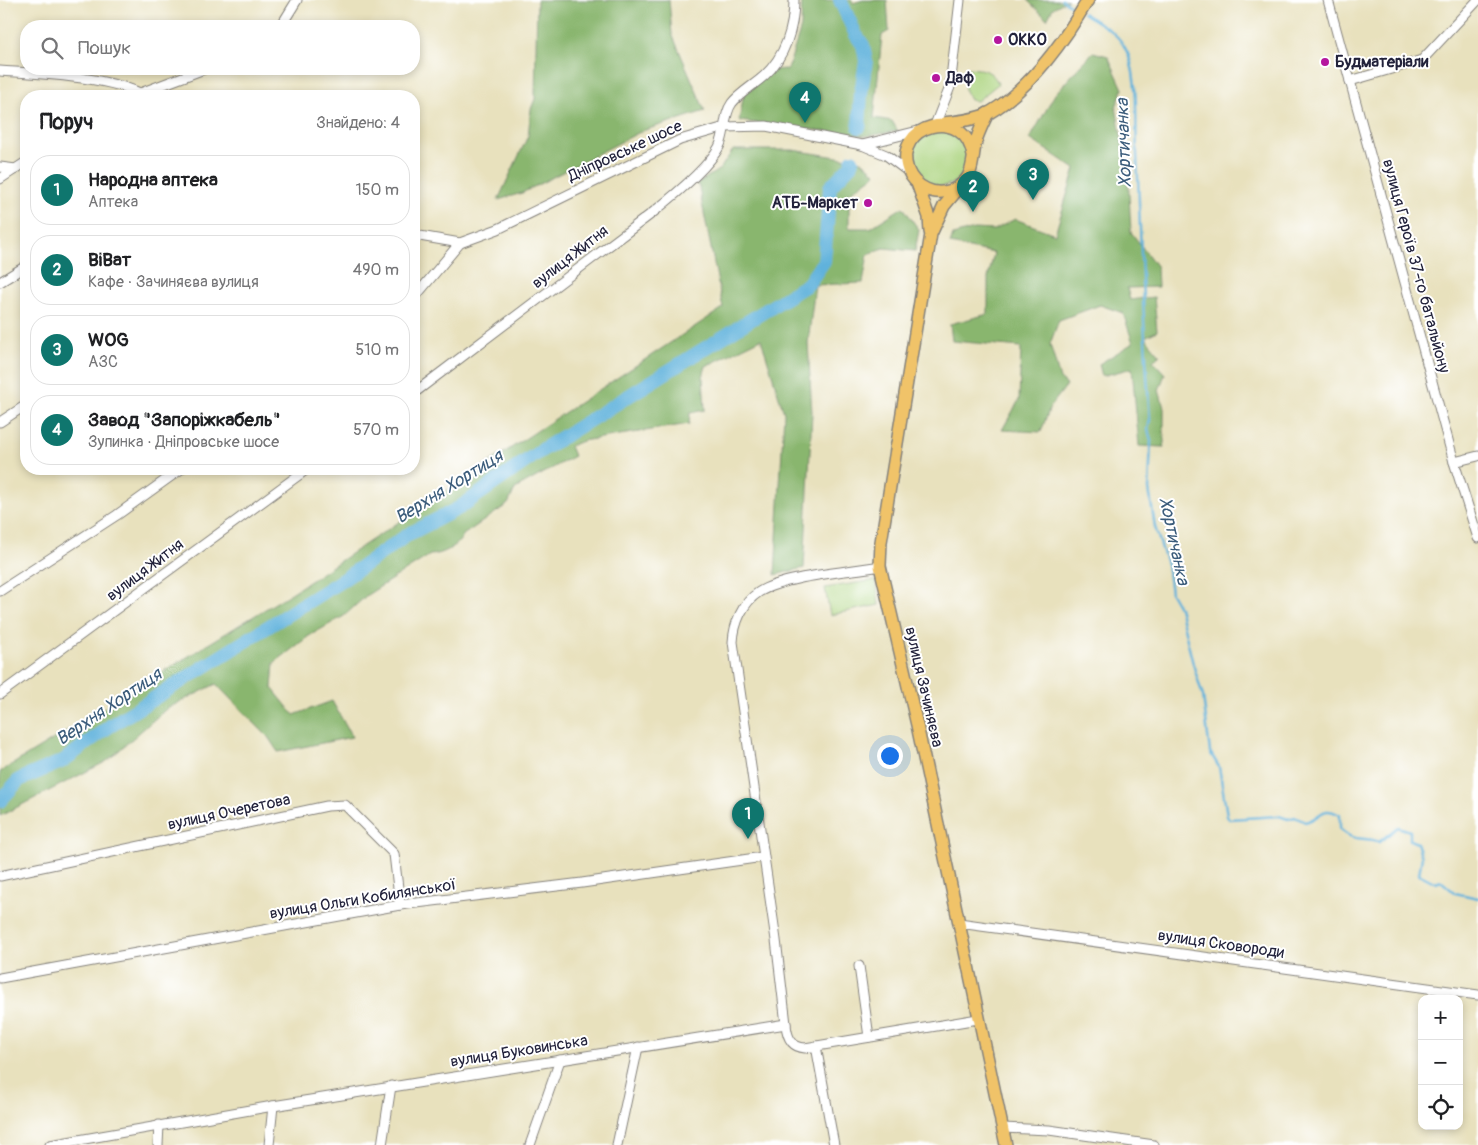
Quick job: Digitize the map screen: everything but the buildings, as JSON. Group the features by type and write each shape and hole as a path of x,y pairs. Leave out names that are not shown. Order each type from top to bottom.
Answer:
{"main road":[{"path":"931,234 944,206 964,182 971,170 976,139 988,113 1036,72 1072,25 1087,1"},
{"path":"931,234 929,217 917,183 910,173 906,160 908,146 922,130 935,125 988,113"},
{"path":"935,125 948,126 961,132 970,143 973,156"},
{"path":"917,183 937,192 952,190 964,182"},
{"name":"вулиця Зачиняєва","path":"931,234 893,464 880,566 917,725 1006,1145"}],"street":[{"path":"285,20 297,0"},
{"name":"вулиця Житня","path":"420,388 673,197 715,152 725,127 728,108 765,74 781,55 792,27 794,0"},
{"path":"935,125 950,87 960,0"},
{"name":"вулиця Героїв 37-го батальйону","path":"1328,0 1454,462 1478,538"},
{"path":"1350,81 1422,60 1478,0"},
{"path":"0,71 20,73"},
{"path":"47,75 121,87 128,90"},
{"path":"152,90 189,75"},
{"name":"Дніпровське шосе","path":"460,243 498,229 680,140 725,127 766,126 862,145 886,155 910,173"},
{"path":"862,145 922,130"},
{"path":"0,179 20,166"},
{"path":"0,167 16,169"},
{"path":"420,236 460,243"},
{"path":"420,291 460,243"},
{"path":"0,282 20,270"},
{"path":"0,422 20,409"},
{"path":"1454,462 1478,456"},
{"path":"0,591 117,515 173,475"},
{"name":"вулиця Житня","path":"0,694 299,475"},
{"path":"880,566 782,582 759,592 740,614 732,642 789,1038 797,1046 816,1046 978,1019"},
{"name":"вулиця Очеретова","path":"0,876 327,806 345,805 394,854 400,905"},
{"name":"вулиця Ольги Кобилянської","path":"0,978 400,905 582,884 763,857"},
{"name":"вулиця Сковороди","path":"959,923 1478,995"},
{"path":"859,966 869,1038"},
{"name":"вулиця Буковинська","path":"50,1145 391,1086 786,1024"},
{"path":"816,1046 834,1145"},
{"path":"617,1145 638,1047"},
{"path":"530,1145 560,1060"},
{"path":"382,1145 391,1086"},
{"path":"269,1145 272,1106"},
{"path":"158,1145 159,1125"},
{"path":"1003,1128 1049,1130 1154,1145"}],"green space":[{"path":"537,0 669,0 672,34 705,111 642,131 522,193 498,200 528,136 531,109 535,99"},
{"path":"802,0 852,0 853,3 863,0 887,0 889,31 882,35 874,118 892,121 898,131 866,136 739,121 744,93 769,70 788,69 801,27"},
{"path":"1027,0 1068,0 1053,8 1047,19"},
{"path":"1093,52 1108,56 1123,89 1116,107 1128,174 1131,232 1157,267 1158,287 1127,288 1130,300 1154,297 1157,331 1145,337 1160,355 1153,361 1165,374 1159,390 1164,408 1164,447 1139,446 1132,368 1102,376 1099,364 1133,343 1123,313 1100,305 1059,320 1050,344 1060,379 1067,385 1050,407 1041,432 1002,430 1019,400 1021,347 952,341 950,324 988,314 988,278 994,253 950,244 953,235 974,229 994,230 1015,219 1055,234 1075,169 1030,139 1055,94"},
{"path":"969,68 990,73 998,84 977,101 970,100 965,91 964,72"},
{"path":"940,130 951,132 960,138 966,147 968,158 966,169 960,178 951,184 940,186 929,184 920,178 914,169 912,158 914,147 920,138 929,132"},
{"path":"733,150 793,150 862,161 876,174 849,193 849,228 870,228 903,207 919,230 915,251 884,248 868,254 863,283 815,285 808,343 812,413 804,568 775,575 784,413 761,339 706,366 703,377 705,410 690,413 689,424 582,441 570,446 574,456 515,489 508,504 463,535 458,543 450,549 430,555 367,595 344,616 309,636 274,663 272,688 294,715 332,701 352,737 278,752 268,737 216,684 166,709 107,761 0,816 0,772 293,592 723,308 698,183 720,169"},
{"path":"876,580 879,605 830,615 825,588"}],"waterway":[{"name":"Верхня Хортиця","path":"840,0 856,35 863,45 866,61 861,93 859,127 860,124"},
{"name":"Хортичанка","path":"1062,0 1078,10"},
{"name":"Хортичанка","path":"1083,13 1106,27 1121,41 1129,57 1135,83 1142,286 1150,419 1148,430 1151,440 1149,489 1155,527 1167,564 1171,593 1179,607 1203,696 1210,752 1219,767 1227,815 1229,819 1279,816 1288,819 1295,817 1305,822 1325,811 1329,811 1340,815 1340,829 1346,834 1355,838 1379,842 1398,827 1410,831 1410,840 1417,843 1422,857 1419,874 1436,883 1441,881 1455,893 1478,898"},
{"name":"Верхня Хортиця","path":"0,801 19,780 63,761 110,726 344,579 409,534 459,508 542,450 808,284 824,261 830,187 851,165 852,160"}],"place":[{"name":"ОККО","path":"998,40"},
{"name":"Будматеріали","path":"1325,62"},
{"name":"Даф","path":"936,78"},
{"name":"Завод \"Запоріжкабель\"","path":"805,123"},
{"name":"WOG","path":"1033,200"},
{"name":"АТБ-Маркет","path":"868,203"},
{"name":"ВіВат","path":"973,212"},
{"name":"Народна аптека","path":"748,839"}]}
